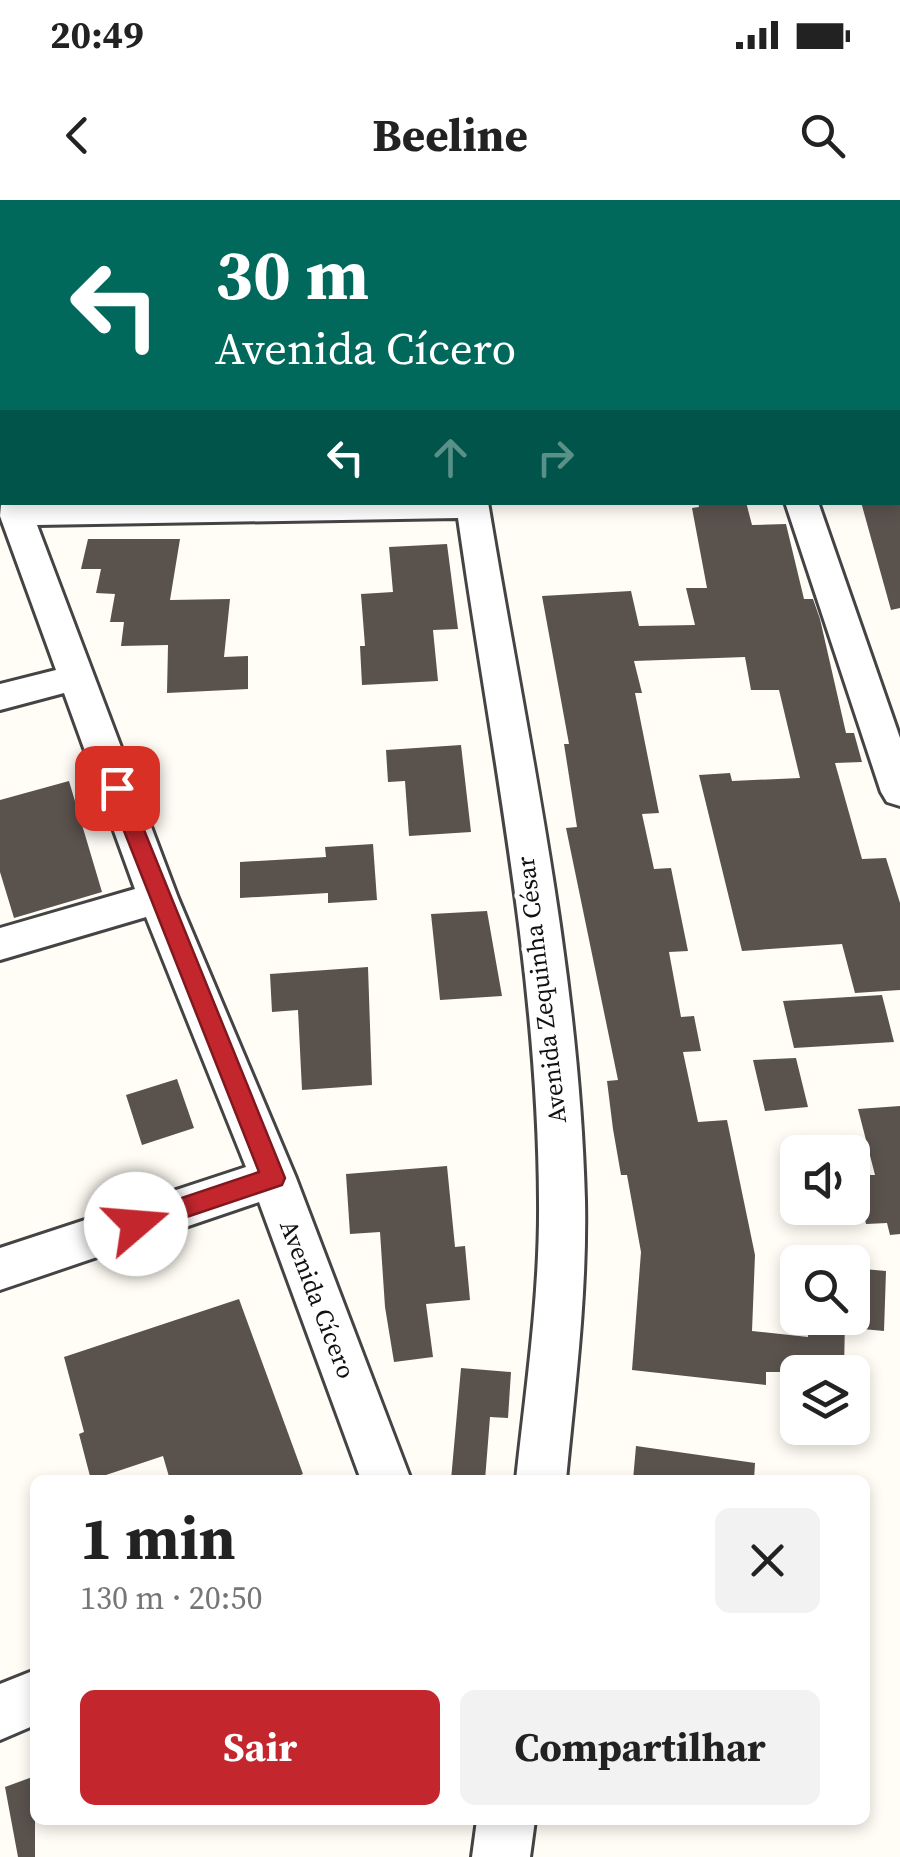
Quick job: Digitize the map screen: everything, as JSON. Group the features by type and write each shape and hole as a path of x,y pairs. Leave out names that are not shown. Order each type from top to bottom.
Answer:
{"street":[{"path":"14,509 472,505"},
{"name":"Avenida Zequinha César","path":"472,505 542,969 562,1164 559,1284 541,1475"},
{"path":"802,505 900,792"},
{"name":"Avenida Cícero","path":"14,509 158,898 273,1178 384,1475"},
{"path":"0,697 76,677"},
{"path":"0,944 158,898"},
{"path":"0,1269 273,1178"},
{"path":"0,1712 30,1700"}],"building":[{"path":"747,505 752,525 786,524 804,599 813,599 820,619 846,733 854,733 862,762 835,763 862,859 886,858 900,903 900,990 855,993 842,944 742,951 699,775 730,773 732,781 800,778 779,690 751,690 745,657 634,661 642,693 635,693 659,813 642,814 654,869 671,868 688,951 669,952 681,1017 694,1016 701,1051 683,1052 698,1122 727,1120 755,1255 752,1331 808,1337 845,1335 844,1355 780,1355 780,1372 766,1372 766,1385 632,1370 641,1252 627,1175 621,1175 613,1129 607,1081 618,1080 566,828 577,827 564,744 569,744 542,596 631,591 639,626 695,625 686,588 707,588 692,508"},
{"path":"862,505 900,505 900,608 891,610"},
{"path":"88,539 180,539 170,600 230,599 224,657 248,656 248,689 167,693 168,645 121,646 124,622 110,622 115,594 96,593 101,569 81,569"},
{"path":"447,544 458,629 433,630 438,681 362,685 360,646 365,646 361,594 393,592 389,547"},
{"path":"461,745 471,832 409,836 405,781 388,782 386,750"},
{"path":"69,781 102,892 14,918 0,872 0,800"},
{"path":"373,844 377,900 328,903 328,893 240,898 240,862 326,857 325,847"},
{"path":"487,911 502,996 440,1000 431,914"},
{"path":"368,967 372,1085 302,1090 298,1010 272,1012 270,974"},
{"path":"882,995 894,1042 794,1048 783,1001"},
{"path":"796,1058 808,1107 765,1111 753,1060"},
{"path":"177,1079 194,1128 142,1145 126,1095"},
{"path":"900,1106 900,1234 890,1235 887,1223 870,1224 870,1175 875,1175 870,1135 865,1135 858,1109"},
{"path":"447,1166 455,1247 465,1246 470,1300 426,1304 433,1357 394,1362 385,1307 380,1232 350,1234 346,1174"},
{"path":"870,1270 886,1271 884,1331 870,1330"},
{"path":"239,1299 303,1474 169,1475 163,1456 106,1475 90,1475 79,1434 84,1432 64,1357"},
{"path":"461,1368 511,1372 508,1418 490,1417 485,1475 451,1475"},
{"path":"636,1446 755,1463 754,1475 633,1475"},
{"path":"30,1778 35,1857 18,1857 5,1787"}],"route":[{"path":"117,788 273,1178 136,1224"}]}
